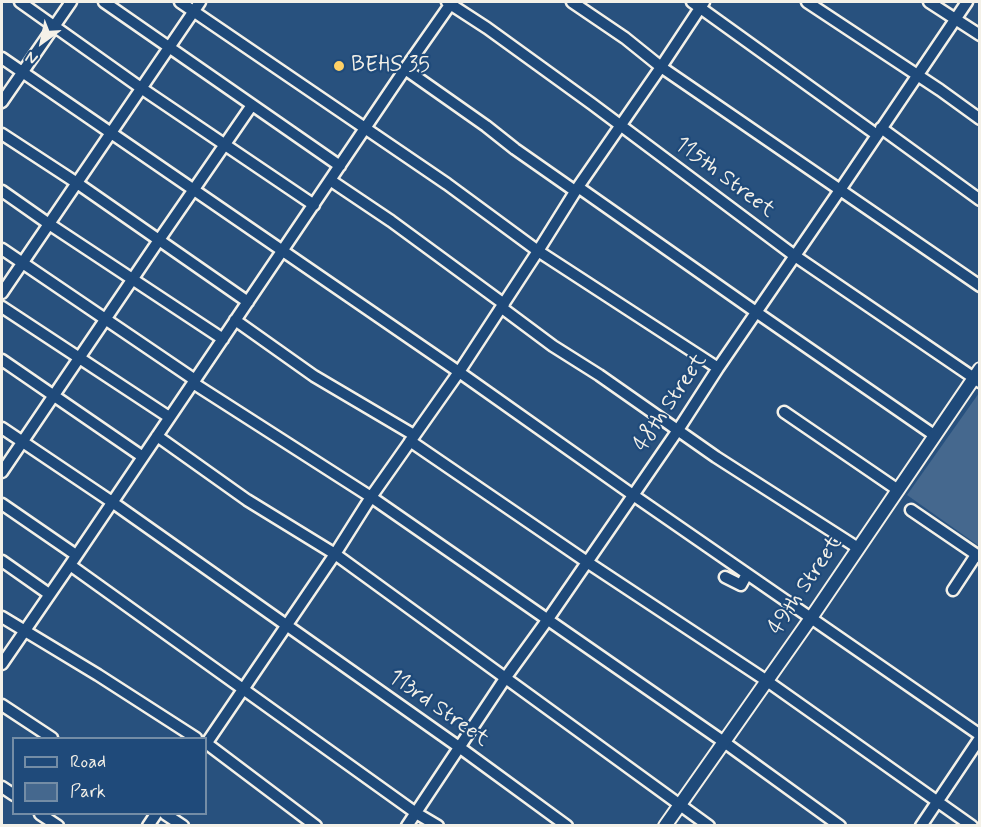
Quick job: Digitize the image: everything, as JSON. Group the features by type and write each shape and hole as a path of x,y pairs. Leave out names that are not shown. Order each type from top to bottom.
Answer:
{"main road":[{"name":"49th Street","path":"665,825 811,618 934,435 977,377"}],"street":[{"path":"20,2 141,88 314,205"},
{"path":"2,102 71,2"},
{"path":"104,2 340,166"},
{"path":"180,2 197,6 538,251 718,368"},
{"path":"2,664 450,2"},
{"name":"115th Street","path":"450,2 621,125 795,256 977,377"},
{"path":"572,2 625,38 661,67 980,286"},
{"path":"807,2 980,119"},
{"path":"929,2 980,35"},
{"name":"48th Street","path":"407,825 444,777 459,747 506,677 548,620 678,430 967,2"},
{"path":"207,742 371,497 503,306 577,189 661,67 699,3 879,132 980,200"},
{"path":"2,293 197,6"},
{"path":"2,58 459,372 980,736 921,825"},
{"path":"405,69 515,149 577,189 934,435"},
{"path":"2,472 252,105"},
{"path":"2,134 77,183 248,302"},
{"path":"330,180 390,221 553,346 599,375 743,475 858,548"},
{"path":"2,191 223,339"},
{"path":"2,249 194,381 371,497 840,825"},
{"path":"2,307 170,417"},
{"path":"235,320 314,376 412,438 587,562 766,681 972,825"},
{"path":"2,360 143,457"},
{"path":"784,412 898,490"},
{"name":"113rd Street","path":"2,428 112,502 567,825"},
{"path":"157,436 247,500 335,554 709,825"},
{"path":"2,504 242,689 416,813 438,825"},
{"path":"911,510 978,556 953,590"},
{"path":"2,561 49,594"},
{"path":"725,577 741,585 747,574"},
{"path":"2,617 194,737"},
{"path":"2,705 50,737"},
{"path":"207,745 316,825"},
{"path":"43,815 58,825"},
{"path":"168,815 183,825"}],"green space":[{"path":"979,393 979,546 907,495"}],"place":[{"name":"BEHS 35","path":"339,66"}]}
